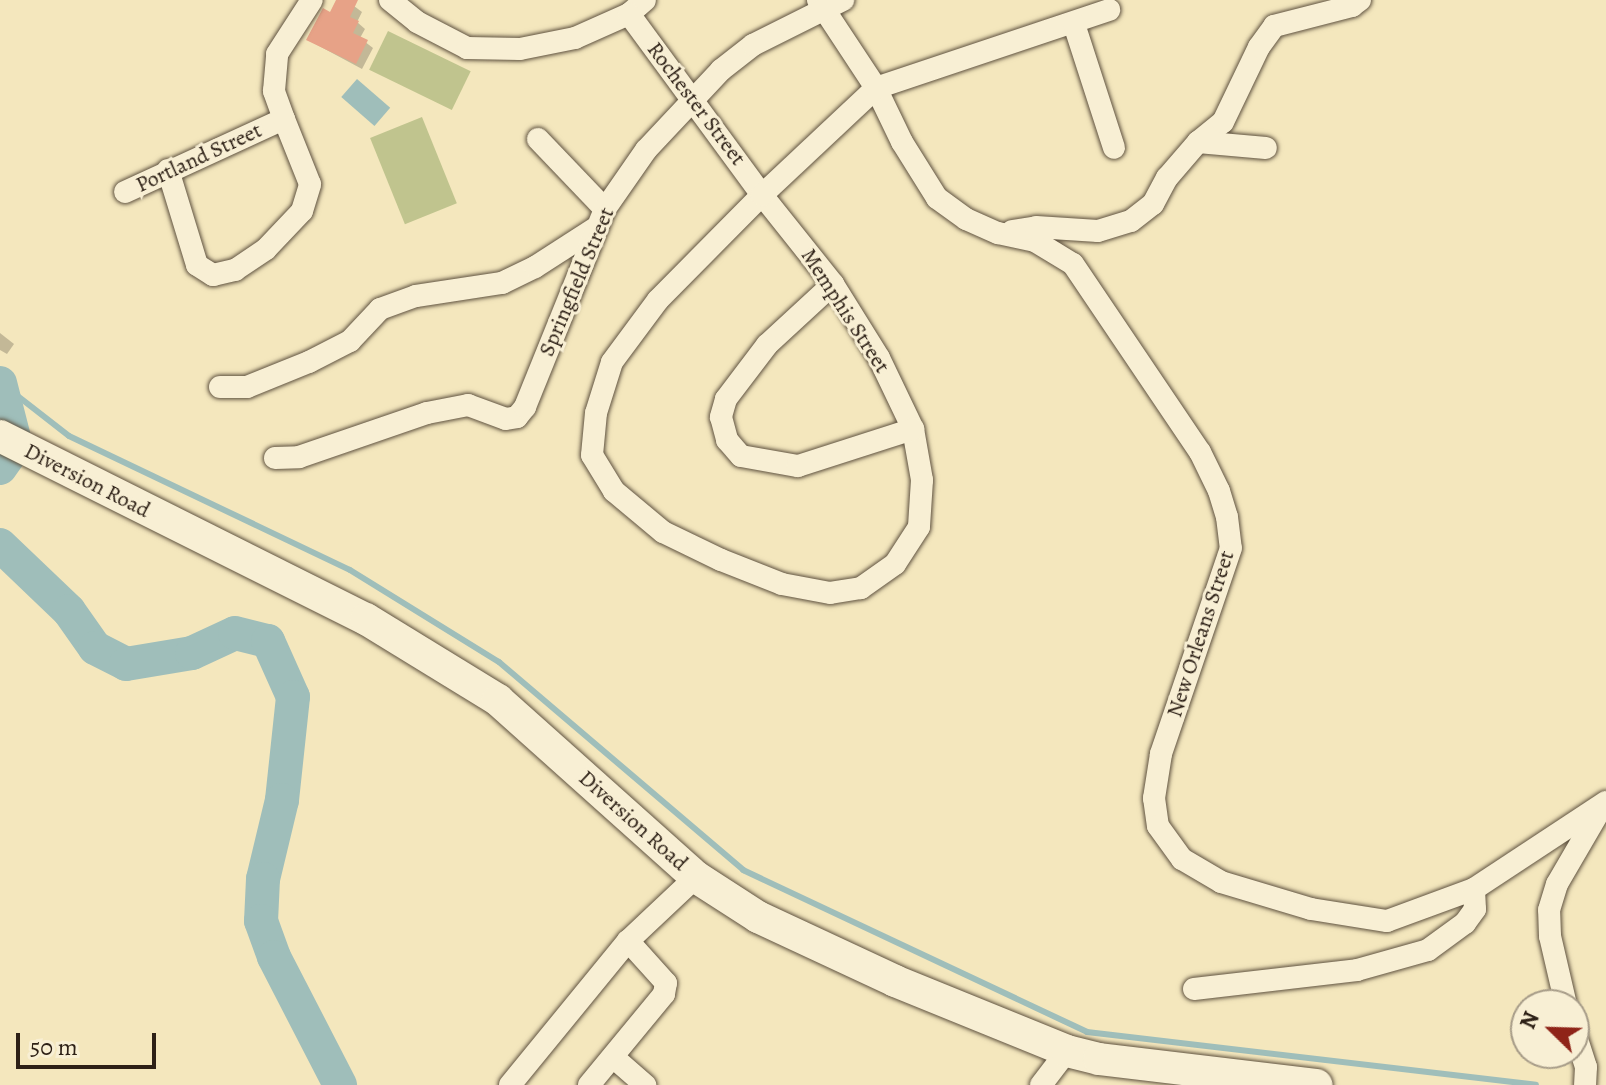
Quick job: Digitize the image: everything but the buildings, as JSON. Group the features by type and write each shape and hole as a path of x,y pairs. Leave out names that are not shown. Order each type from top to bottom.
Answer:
{"street":[{"name":"Portland Street","path":"125,192 284,119 274,91 277,54 312,0"},
{"path":"390,0 417,22 467,48 520,49 575,38 637,7"},
{"path":"998,233 1036,227 1098,231 1131,221 1153,204 1167,178 1198,142 1223,122 1259,47 1274,26 1352,6 1360,0"},
{"name":"New Orleans Street","path":"828,3 876,88 902,142 937,198 966,219 998,233 1035,241 1073,264 1200,452 1227,517 1231,548 1161,754 1154,798 1158,826 1182,859 1221,882 1311,909 1387,921 1474,889 1604,803"},
{"name":"Springfield Street","path":"275,458 299,457 427,413 468,405 506,419 517,417 525,407 601,218 646,150 692,99 753,45 828,3"},
{"name":"Rochester Street","path":"637,7 692,99 762,195"},
{"name":"Memphis Street","path":"762,195 833,284 879,358 913,429 922,480 919,527 895,564 861,588 830,593 809,591 770,579 663,532 614,491 592,455 596,413 612,362 658,300 762,195 876,88 1109,10"},
{"path":"1074,24 1114,148"},
{"path":"168,170 197,265 213,275 235,270 266,249 302,211 310,184 284,119"},
{"path":"220,387 247,387 309,362 350,341 380,309 404,300 502,283 535,267 601,218 538,139"},
{"path":"1198,142 1266,148"},
{"path":"833,284 767,345 726,399 721,417 727,440 741,456 798,466 913,429"},
{"name":"Diversion Road","path":"0,436 366,619 498,700 696,877 758,917 886,977 1067,1051 1113,1061 1316,1085"},
{"path":"1562,989 1550,936 1549,910 1557,884 1604,803"},
{"path":"510,1085 628,941 696,877"},
{"path":"1194,989 1357,970 1428,950 1465,923 1475,909 1474,889"},
{"path":"589,1085 664,994 666,983 628,941"},
{"path":"1041,1085 1067,1051"},
{"path":"613,1057 645,1085"}],"green space":[{"path":"388,31 471,71 452,110 369,70"},
{"path":"422,117 457,203 405,224 370,138"}],"water":[{"path":"357,79 390,108 374,126 341,97"}],"waterway":[{"path":"0,383 14,438"},
{"path":"1,383 69,436 350,570 499,662 743,870 1087,1032 1536,1085"},
{"path":"0,468 11,452"},
{"path":"0,545 69,611 95,648 126,664 192,653 235,633 268,641 293,697 282,800 263,879 261,921 274,957 340,1085"}]}
